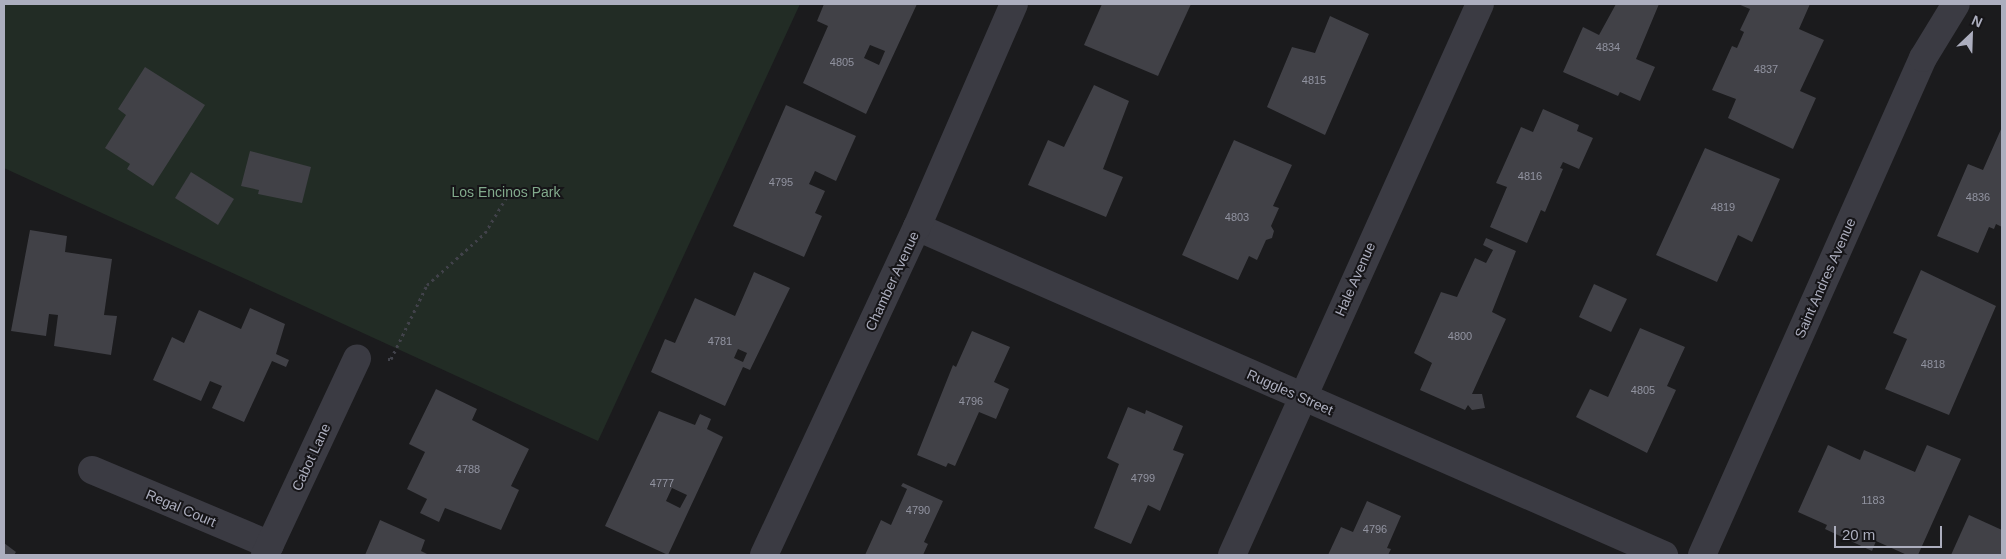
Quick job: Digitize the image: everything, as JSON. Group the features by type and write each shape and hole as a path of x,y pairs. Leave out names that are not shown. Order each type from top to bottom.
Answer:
{"street":[{"name":"Chamber Avenue","path":"764,555 916,227 1014,4"},
{"name":"Hale Avenue","path":"1232,555 1301,397 1480,4"},
{"name":"Saint Andres Avenue","path":"1702,555 1923,58 1956,4"},
{"name":"Ruggles Street","path":"916,227 1664,555"},
{"name":"Cabot Lane","path":"267,550 357,359"},
{"name":"Regal Court","path":"92,470 267,550"}],"path":[{"path":"357,359 391,359 427,285 485,233 512,188"}],"green space":[{"name":"Los Encinos Park","path":"4,4 800,4 598,441 4,168"}],"building":[{"path":"824,4 917,4 866,114 803,83 828,26 817,21","holes":["870,45 885,51 879,65 864,58"]},
{"path":"1102,4 1191,4 1158,76 1084,45"},
{"path":"1616,4 1659,4 1636,59 1655,67 1640,101 1620,92 1618,96 1563,72 1583,27 1599,35"},
{"path":"1738,4 1810,4 1799,29 1824,40 1800,91 1816,98 1793,149 1728,118 1736,99 1712,90 1732,46 1737,48 1744,32 1740,30 1750,9"},
{"path":"1330,16 1369,34 1325,135 1267,107 1292,47 1315,53"},
{"path":"145,67 205,105 153,186 127,169 130,164 105,148 126,115 118,109"},
{"path":"1094,85 1129,101 1103,169 1123,177 1106,217 1028,185 1048,140 1064,147"},
{"path":"786,105 856,136 836,181 815,171 809,184 825,191 815,213 822,216 804,257 733,226"},
{"path":"1543,109 1579,125 1577,131 1593,138 1579,169 1563,162 1560,168 1563,169 1545,212 1541,210 1527,243 1490,227 1507,187 1496,183 1521,127 1533,132"},
{"path":"2002,127 2002,227 1996,224 1994,229 1989,227 1978,253 1937,236 1968,164 1983,170"},
{"path":"1234,140 1292,165 1273,206 1279,208 1271,226 1274,231 1272,238 1266,240 1257,260 1249,256 1238,280 1182,255"},
{"path":"1705,148 1780,179 1752,242 1738,235 1717,282 1656,255"},
{"path":"250,151 311,167 302,203 258,194 259,190 241,186"},
{"path":"191,172 234,199 218,225 175,198"},
{"path":"30,230 67,236 65,252 112,259 104,315 117,316 111,355 54,346 58,315 49,314 46,336 11,331"},
{"path":"1486,238 1516,251 1492,312 1506,319 1472,394 1482,394 1485,408 1472,410 1468,405 1465,410 1420,390 1432,363 1414,353 1441,292 1457,297 1475,258 1486,263 1493,250 1483,245"},
{"path":"1921,270 1996,306 1949,415 1885,389 1907,339 1893,333"},
{"path":"754,272 790,288 750,370 743,367 725,406 651,372 665,339 675,343 695,298 735,316","holes":["738,349 747,353 743,362 734,358"]},
{"path":"1594,284 1627,299 1611,332 1579,317"},
{"path":"250,308 285,324 276,354 289,360 286,367 272,361 244,422 212,408 222,386 210,381 201,401 153,380 172,337 184,343 199,310 241,329"},
{"path":"1640,328 1685,347 1667,386 1676,390 1647,453 1576,417 1590,389 1608,397"},
{"path":"972,331 1010,347 994,382 1009,389 996,419 979,412 955,466 948,463 946,467 917,455 953,365 956,367"},
{"path":"436,389 477,409 472,420 529,449 511,486 519,490 501,530 445,508 439,522 420,513 427,499 407,489 425,452 409,444"},
{"path":"1128,407 1145,414 1146,410 1183,426 1173,450 1184,454 1160,511 1148,505 1131,544 1094,528 1119,464 1107,458"},
{"path":"659,411 695,425 700,414 711,419 707,429 723,437 668,555 605,526","holes":["672,488 687,495 680,508 666,501"]},
{"path":"1828,445 1860,460 1864,450 1915,472 1927,445 1961,459 1918,555 1907,555 1876,541 1872,551 1825,529 1827,525 1798,512"},
{"path":"903,483 943,501 924,542 928,544 923,555 865,555 881,520 891,525 907,489 901,486"},
{"path":"1367,501 1401,516 1387,548 1391,549 1388,555 1328,555 1341,527 1353,532"},
{"path":"1969,515 2002,530 2002,555 1951,555"},
{"path":"380,520 425,540 421,551 429,555 365,555"},
{"path":"4,543 16,552 14,555 4,555"}]}
